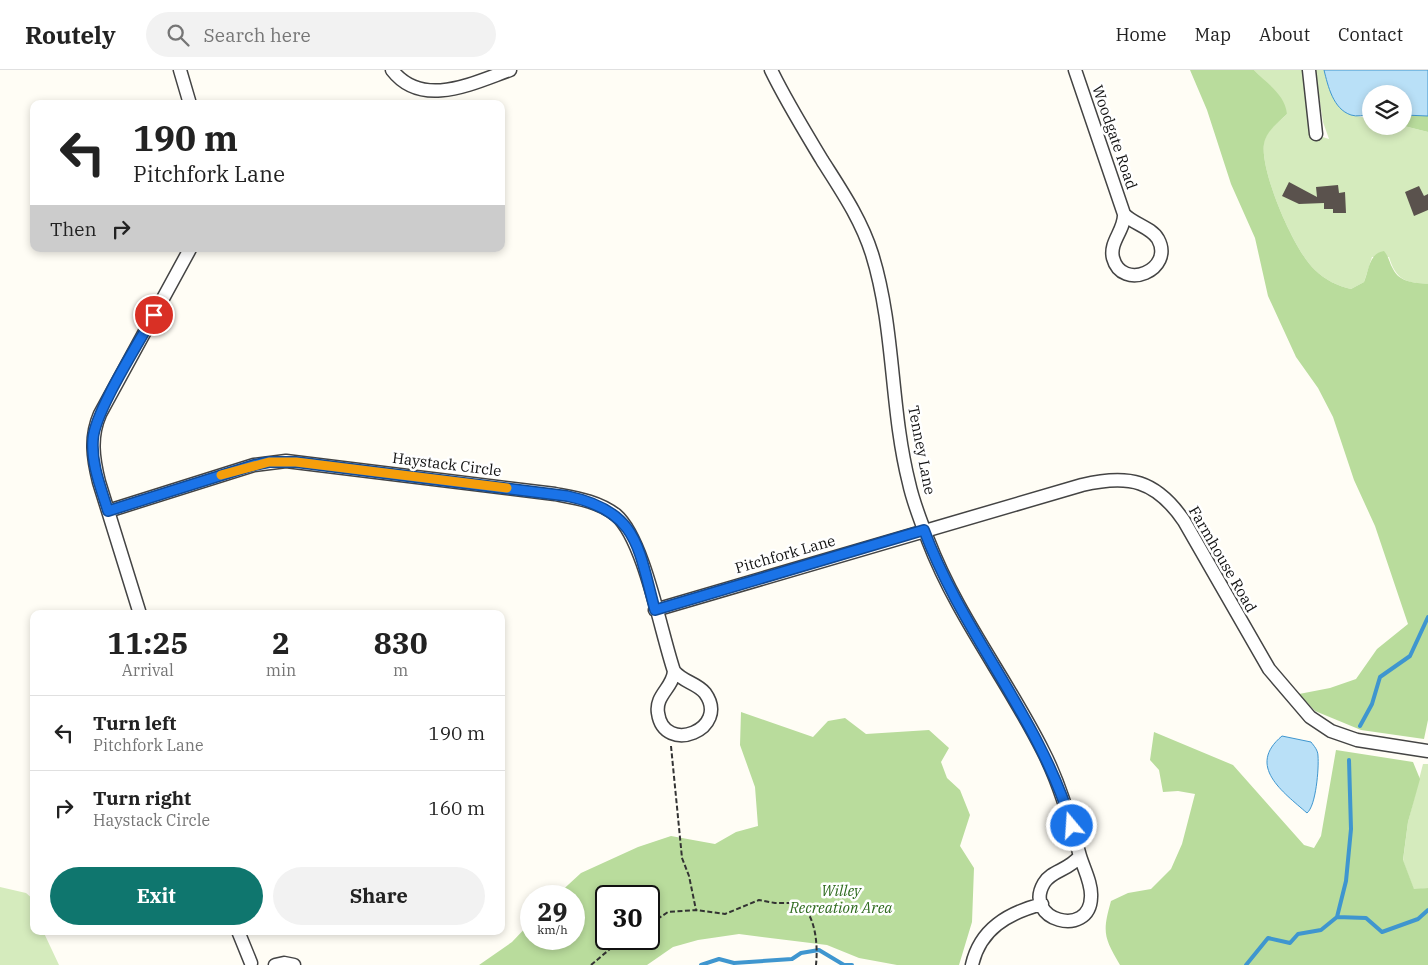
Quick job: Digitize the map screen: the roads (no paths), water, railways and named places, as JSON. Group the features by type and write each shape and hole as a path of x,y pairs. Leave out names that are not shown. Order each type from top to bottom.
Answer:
{"street":[{"path":"180,70 189,100"},
{"path":"392,70 412,87 433,92 448,90 510,70"},
{"name":"Tenney Lane","path":"771,70 802,127 852,208 872,252 882,289 888,324 904,461 909,484 924,530 956,604 1022,711 1044,752 1059,788 1092,896 1087,911 1074,920 1063,921 1049,915 1042,904"},
{"name":"Woodgate Road","path":"1075,70 1124,214 1124,221 1113,246 1114,260 1124,272 1132,275 1142,275 1151,271 1158,264 1161,254 1160,245 1152,232 1129,219 1124,214"},
{"path":"1309,70 1316,134"},
{"path":"139,610 94,463 93,441 96,423 188,252"},
{"name":"Haystack Circle","path":"108,511 242,469 278,462 296,462 567,496 600,505 623,522 637,547 674,671"},
{"name":"Farmhouse Road","path":"924,530 1092,483 1119,479 1144,484 1166,499 1180,515 1269,669 1310,717 1331,731 1350,738 1382,746 1428,751"},
{"name":"Pitchfork Lane","path":"655,610 924,530"},
{"path":"674,671 684,680 703,691 710,707 708,721 699,731 686,736 675,734 662,724 658,711 660,697 672,683 674,671"},
{"path":"972,965 981,940 999,921 1026,908 1042,904 1041,890 1045,881 1053,874 1074,865 1080,856"},
{"path":"240,935 253,964"},
{"path":"275,965 284,963 294,965"}],"water":[{"path":"1324,70 1428,70 1428,116 1412,115 1412,85 1362,85 1362,116 1358,116 1351,115 1340,108 1330,90"},
{"path":"1282,736 1311,742 1316,748 1318,769 1316,786 1313,803 1307,813 1279,787 1272,778 1268,768 1267,758 1272,747"}],"waterway":[{"path":"1360,726 1372,704 1380,677 1410,656 1428,617"},
{"path":"1337,917 1346,881 1351,829 1349,760"},
{"path":"1246,965 1268,938 1290,943 1298,934 1321,930 1337,917 1366,918 1382,932 1418,919 1428,910"},
{"path":"701,965 719,959 734,963 792,959 801,953 819,950 844,965 852,965"}],"park label":[{"name":"Willey Recreation Area","path":"841,898"}]}
